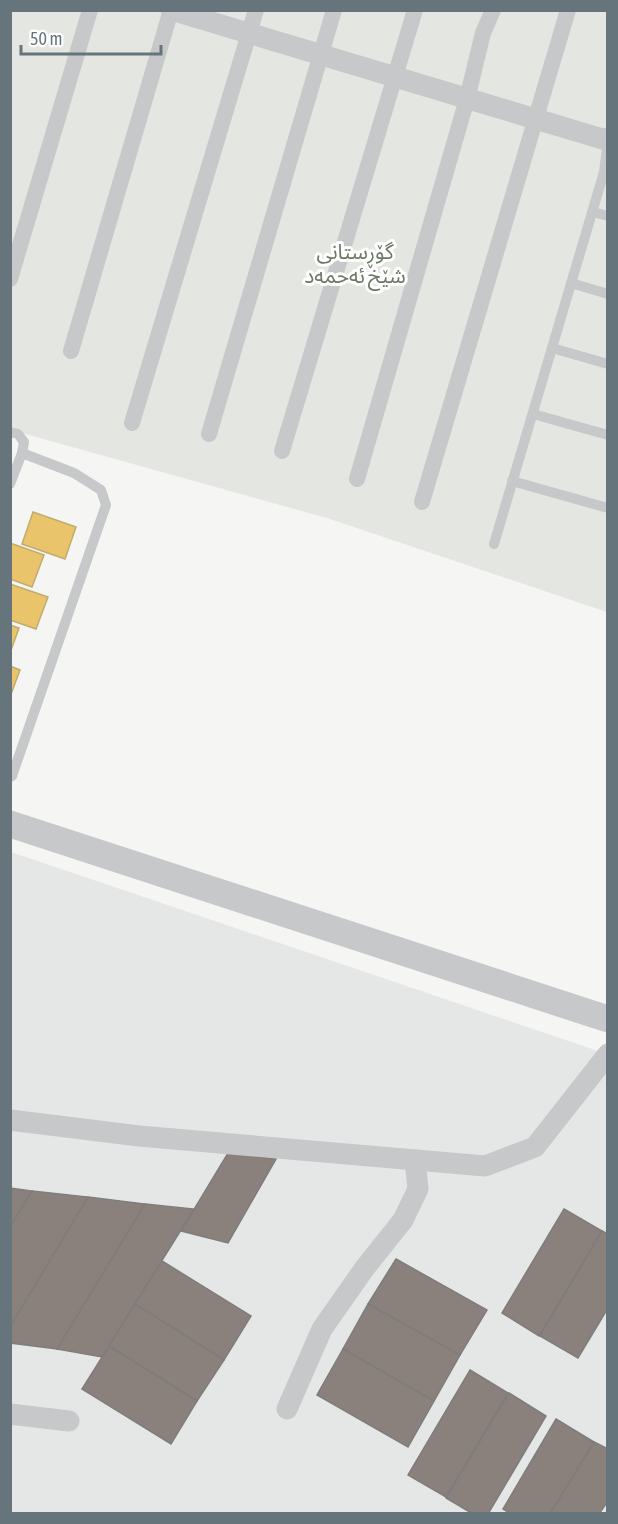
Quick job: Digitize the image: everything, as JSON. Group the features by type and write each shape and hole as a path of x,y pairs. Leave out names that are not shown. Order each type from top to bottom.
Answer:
{"street":[{"path":"10,279 90,10"},
{"path":"71,351 171,10 607,140"},
{"path":"132,423 256,10"},
{"path":"209,434 334,10"},
{"path":"282,451 415,10"},
{"path":"357,479 467,99 483,33 493,10"},
{"path":"422,502 568,10"},
{"path":"10,824 608,1019"},
{"path":"10,1120 139,1136 485,1166 535,1147 608,1054"},
{"path":"287,1409 322,1329 364,1269 403,1220 418,1189 415,1160"},
{"path":"10,1414 69,1420"}],"lane":[{"path":"494,544 593,212 604,172 607,140"},
{"path":"593,212 608,216"},
{"path":"571,283 608,294"},
{"path":"552,348 608,364"},
{"path":"533,414 608,435"},
{"path":"10,432 18,434 24,442 10,484"},
{"path":"10,777 106,505 101,490 74,473 22,453"},
{"path":"512,481 608,508"}],"shaded area":[{"path":"11,852 607,1054 607,1513 11,1514"}],"green space":[{"name":"گۆڕستانی شێخ ئەحمەد","path":"10,11 607,11 607,612 327,518 11,430"}],"building: سكن":[{"path":"33,512 76,527 65,559 22,544"},
{"path":"10,543 44,555 32,587 10,579"},
{"path":"10,584 48,597 36,629 10,620"},
{"path":"10,625 19,628 10,653"},
{"path":"10,666 20,670 10,697"}],"building: صناعة":[{"path":"228,1153 276,1159 228,1243 181,1231"},
{"path":"10,1188 32,1191 10,1227"},
{"path":"32,1191 88,1197 10,1327 10,1227"},
{"path":"88,1197 145,1204 57,1349 10,1343 10,1327"},
{"path":"145,1204 194,1209 102,1357 57,1349"},
{"path":"564,1209 602,1231 539,1336 502,1313"},
{"path":"602,1231 608,1234 608,1308 578,1358 540,1336"},
{"path":"396,1259 487,1310 460,1355 368,1304"},
{"path":"162,1261 251,1316 224,1360 135,1304"},
{"path":"135,1304 224,1360 197,1401 109,1346"},
{"path":"368,1304 460,1355 434,1401 343,1349"},
{"path":"109,1346 197,1401 171,1444 82,1389"},
{"path":"343,1349 434,1401 408,1447 317,1395"},
{"path":"470,1370 508,1393 446,1497 408,1475"},
{"path":"509,1393 546,1416 488,1514 473,1514 446,1498"},
{"path":"556,1419 594,1442 550,1514 511,1514 503,1509"},
{"path":"594,1442 608,1449 608,1501 599,1514 550,1514"}]}
